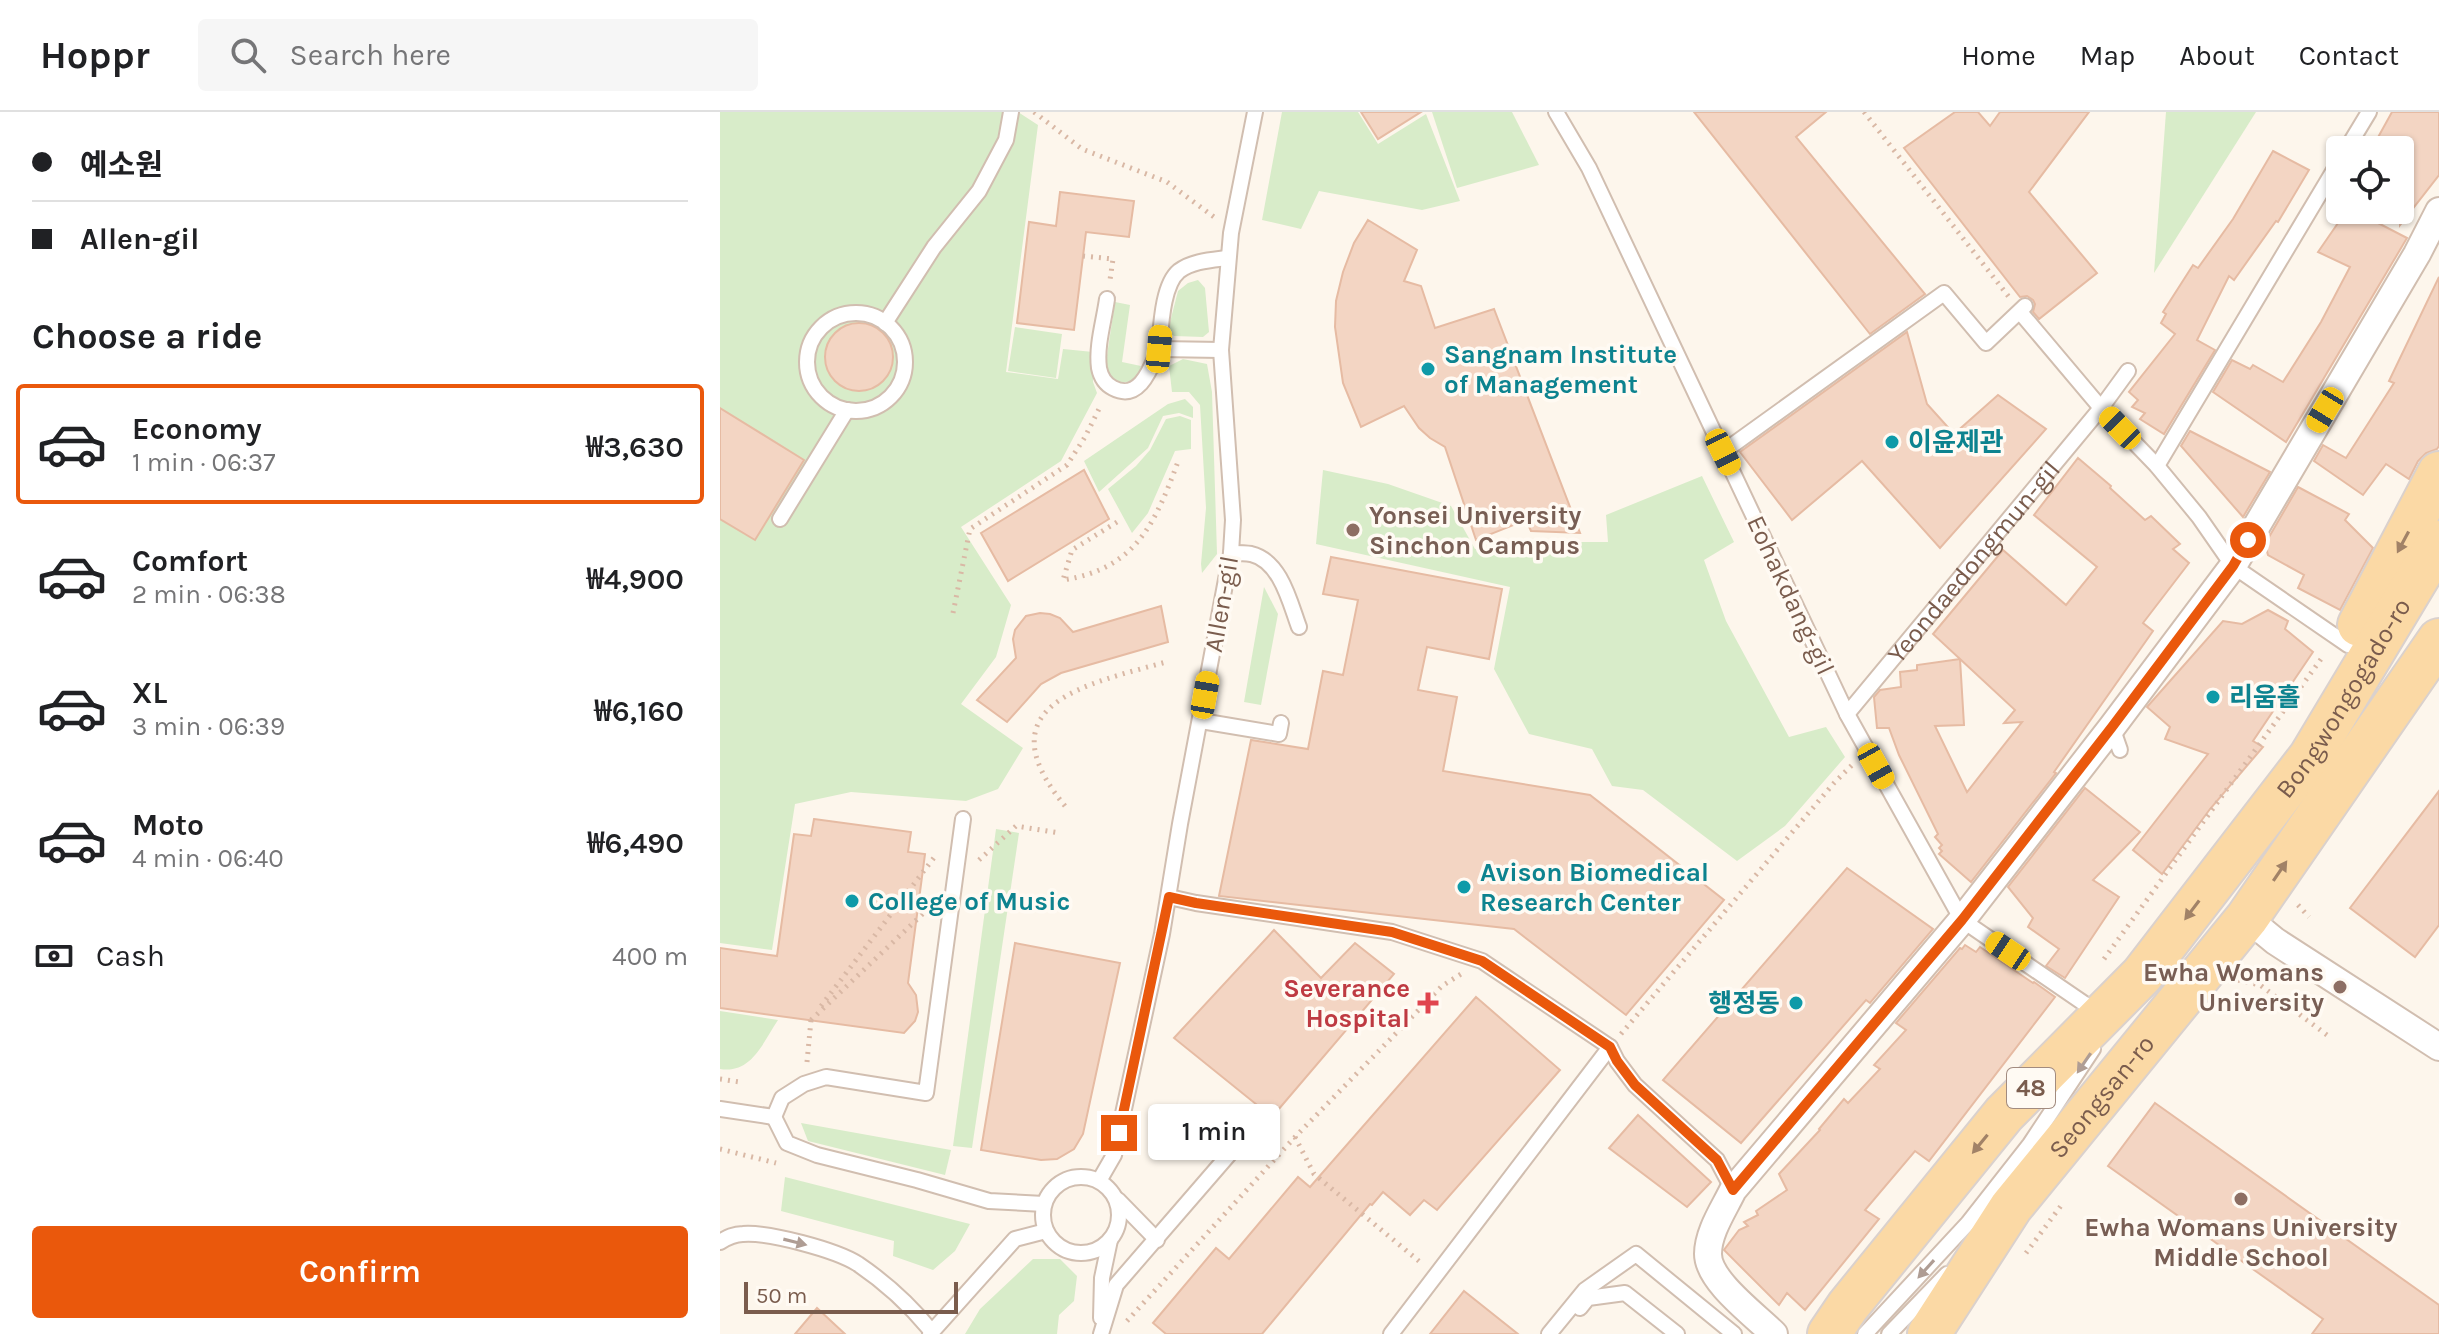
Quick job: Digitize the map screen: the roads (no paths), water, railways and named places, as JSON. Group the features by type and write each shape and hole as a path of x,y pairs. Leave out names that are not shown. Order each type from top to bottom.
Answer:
{"main road":[{"path":"2239,848 2336,650 2439,473"},
{"name":"Bongwongogado-ro","path":"2239,848 2310,757 2439,542"},
{"name":"Bongwongogado-ro","path":"2391,708 2439,611"},
{"path":"2391,708 2439,640"},
{"name":"Seongsan-ro","path":"1929,1334 2011,1207 2247,918 2391,708"},
{"name":"Seongsan-ro","path":"1829,1334 1848,1306 2004,1114 2142,975 2239,848"}],"street":[{"path":"1774,1334 1714,1275 1708,1255 1711,1235 1733,1190 2116,738 2233,566 2417,254 2439,211"},
{"path":"2247,918 2275,941 2439,1047"}],"lane":[{"path":"885,323 934,247 979,191 1006,140 1011,112"},
{"name":"Allen-gil","path":"1099,1181 1114,1155 1169,897 1231,553 1233,520 1221,350 1227,258 1255,112"},
{"name":"Eohakdang-gil","path":"1556,112 1589,168 1847,714 1962,920 2101,1016"},
{"path":"2354,136 2369,112"},
{"path":"2157,466 2326,183"},
{"path":"1107,299 1098,356 1100,372 1105,383 1118,391 1131,390 1146,379 1159,349 1163,310 1173,278 1181,269 1198,262 1227,258"},
{"path":"1723,452 1944,293 1986,343 2023,308 2101,408 2157,466 2199,517 2233,566 2336,650"},
{"path":"855,313 885,323 896,334 903,349 904,366 901,382 892,395 879,405 863,410 847,410 831,405 819,394 810,381 806,365 808,350 825,324 839,316 855,313"},
{"path":"1159,349 1221,350"},
{"name":"Yeondaedongmun-gil","path":"1847,714 2101,408 2128,371"},
{"path":"780,519 847,410"},
{"path":"1231,553 1254,554 1271,566 1285,589 1299,627"},
{"path":"1201,721 1279,734 1281,723"},
{"path":"963,819 926,1093 826,1077 804,1084 782,1098 774,1117 787,1143 817,1155 989,1201 1044,1204"},
{"path":"1169,897 1392,932 1482,961 1610,1047 1635,1085 1717,1160 1733,1190"},
{"path":"1865,1334 1968,1223 2021,1156 2142,975"},
{"path":"1391,1334 1610,1047"},
{"path":"720,1109 774,1117"},
{"path":"1100,1334 1116,1285 1245,1136"},
{"path":"1110,1240 1088,1253 1075,1253 1053,1242 1044,1222 1044,1204 1051,1192 1060,1183 1072,1178 1099,1181 1157,1240"},
{"path":"1100,1334 1102,1278 1110,1240 1120,1219 1115,1198"},
{"path":"1889,1334 2011,1207"},
{"path":"720,1242 747,1233 817,1248 856,1263 911,1307 931,1333 1015,1239 1046,1231"},
{"path":"1549,1334 1585,1290 1636,1254 1734,1334"},
{"path":"1559,1334 1588,1298 1625,1293 1677,1334"}],"place":[{"name":"Sangnam Institute of Management","path":"1428,369"},
{"name":"이윤제관","path":"1892,442"},
{"name":"Yonsei University Sinchon Campus","path":"1353,530"},
{"name":"리움홀","path":"2213,697"},
{"name":"Avison Biomedical Research Center","path":"1464,887"},
{"name":"College of Music","path":"852,901"},
{"name":"Ewha Womans University","path":"2340,987"},
{"name":"Severance Hospital","path":"1428,1003"},
{"name":"행정동","path":"1796,1003"},
{"name":"Ewha Womans University Middle School","path":"2241,1199"}]}
